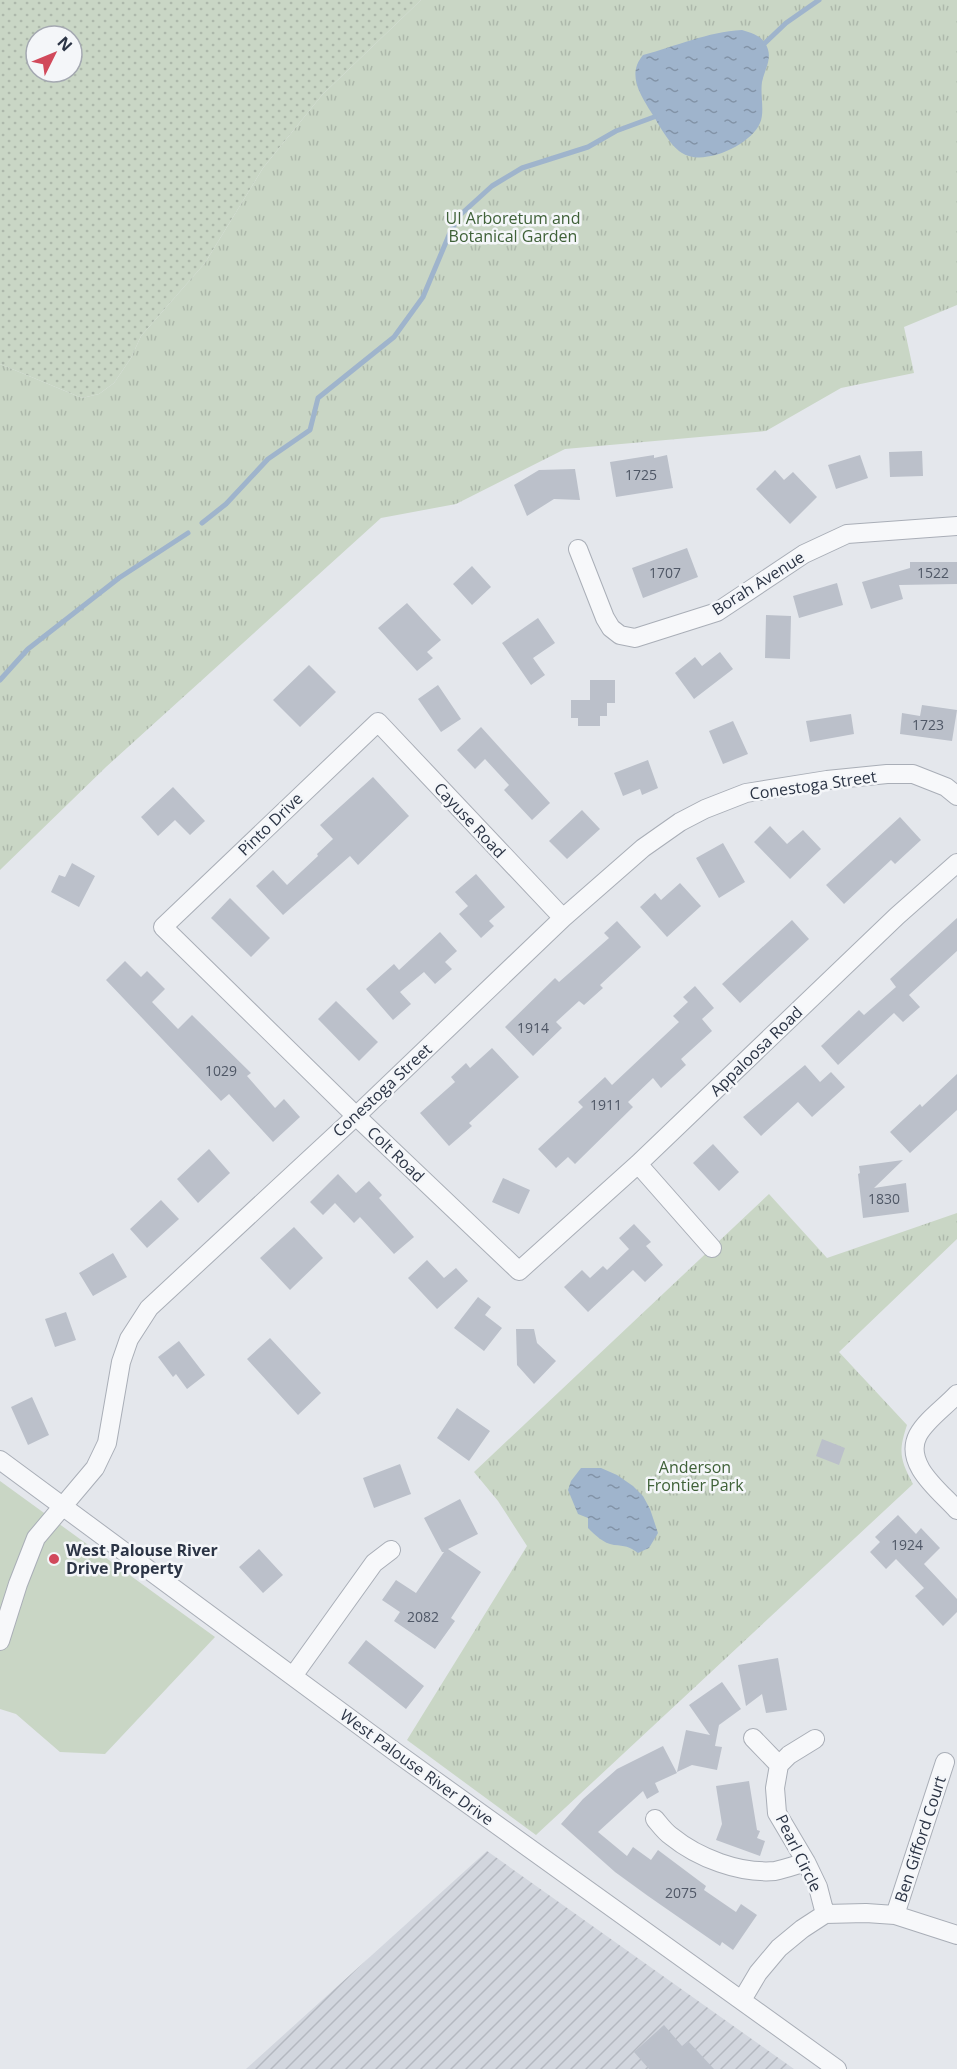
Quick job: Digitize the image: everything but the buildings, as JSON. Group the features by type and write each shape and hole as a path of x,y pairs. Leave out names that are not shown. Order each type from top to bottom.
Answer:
{"street":[{"name":"Borah Avenue","path":"578,549 605,618 620,635 635,638 717,612 804,554 847,534 957,526"},
{"name":"Cayuse Road","path":"378,722 563,918"},
{"name":"Pinto Drive","path":"163,927 378,722"},
{"name":"Conestoga Street","path":"0,1641 18,1584 36,1538 95,1468 107,1443 121,1362 129,1339 149,1308 356,1116 563,918 643,848 680,822 705,809 746,793 827,780 887,774 913,774 946,788 957,796"},
{"name":"Appaloosa Road","path":"554,1240 638,1164 897,916 957,862"},
{"name":"Colt Road","path":"163,927 356,1116 519,1271 554,1240"},
{"path":"638,1164 712,1248"},
{"path":"957,1394 922,1429 914,1448 921,1471 957,1510"},
{"name":"West Palouse River Drive","path":"0,1460 455,1796 837,2069"},
{"path":"293,1676 374,1563 392,1550"},
{"path":"753,1738 779,1765 789,1755 815,1739"},
{"name":"Ben Gifford Court","path":"895,1915 945,1762"},
{"name":"Pearl Circle","path":"779,1765 775,1788 777,1813 818,1887 825,1914"},
{"path":"655,1819 670,1836 695,1852 719,1862 757,1871 776,1870 806,1862"},
{"path":"742,2000 759,1973 779,1948 825,1914 895,1915 957,1935"}],"shaded area":[{"path":"487,1851 794,2069 246,2069"}],"green space":[{"path":"0,0 421,0 322,95 263,168 205,263 141,336 131,358 114,383 99,394 82,398 0,364"},
{"name":"UI Arboretum and Botanical Garden","path":"421,0 957,0 957,305 904,327 914,373 841,388 766,431 565,449 456,504 381,518 106,767 0,870 0,364 82,398 99,394 114,383 131,358 141,336 205,263 263,168 322,95"},
{"name":"Anderson Frontier Park","path":"769,1194 827,1258 957,1213 957,1239 839,1352 907,1425 902,1442 902,1455 905,1468 913,1484 536,1835 407,1740 527,1546 498,1501 474,1472"},
{"name":"West Palouse River Drive Property","path":"0,1481 215,1637 105,1754 60,1752 16,1714 0,1709"}],"water":[{"path":"742,30 761,38 769,53 762,82 760,123 747,139 726,152 691,157 682,153 668,139 649,109 636,82 636,68 643,55 717,33"},
{"path":"581,1468 601,1468 617,1475 643,1496 658,1533 649,1548 638,1553 627,1547 610,1544 600,1539 588,1528 588,1518 578,1514 568,1490 571,1481"}],"waterway":[{"path":"765,43 786,23 819,0"},
{"path":"202,523 226,504 268,459 310,430 318,398 394,337 423,297 459,216 492,186 522,168 588,147 616,131 654,117"},
{"path":"0,680 28,649 119,578 188,533"}],"place":[{"name":"West Palouse River Drive Property","path":"54,1559"}]}
